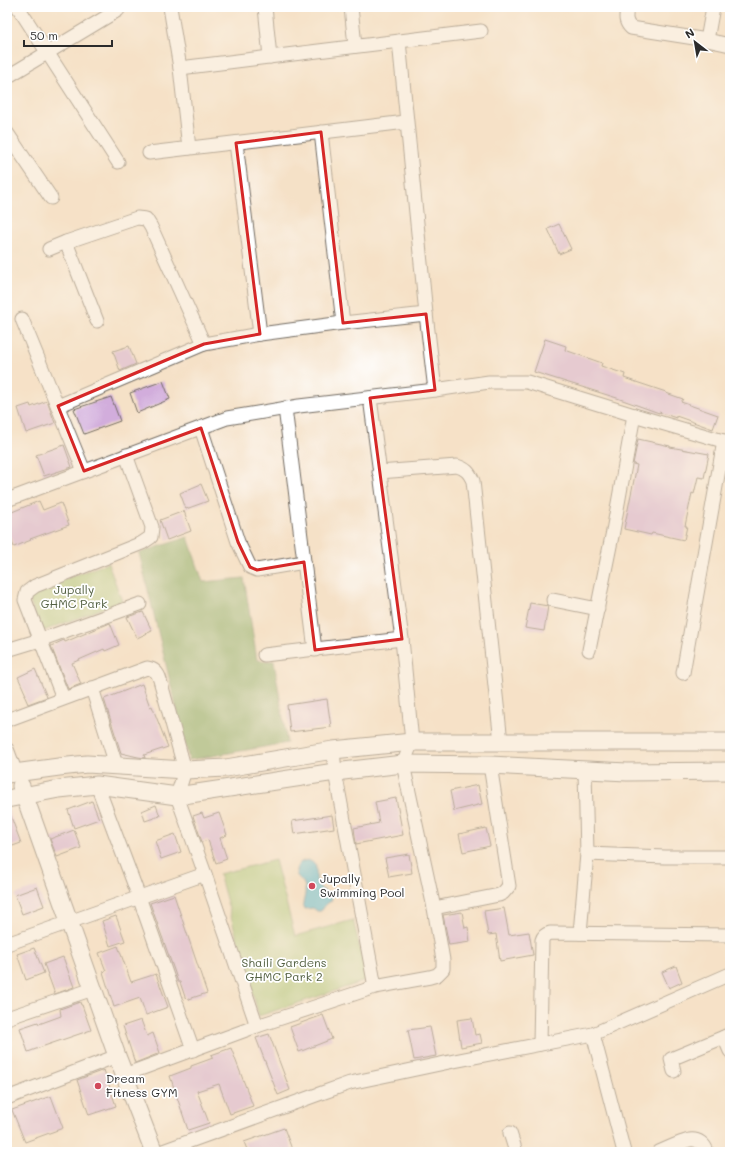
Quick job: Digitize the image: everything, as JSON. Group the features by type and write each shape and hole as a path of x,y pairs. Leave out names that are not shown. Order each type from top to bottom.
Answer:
{"street":[{"path":"18,7 118,162"},
{"path":"7,76 118,10 116,7"},
{"path":"170,7 180,68 189,148"},
{"path":"265,7 270,57"},
{"path":"351,7 355,46"},
{"path":"627,7 627,24 631,28 730,45"},
{"path":"707,40 713,7"},
{"path":"180,68 481,31"},
{"path":"399,41 406,122 435,390"},
{"path":"150,153 406,122"},
{"path":"321,132 343,323"},
{"path":"7,133 50,198"},
{"path":"236,143 260,334"},
{"path":"49,249 137,218 146,220 151,227 204,344"},
{"path":"66,242 97,321"},
{"path":"58,406 204,344 260,334 426,314"},
{"path":"22,319 84,471"},
{"path":"7,500 227,418 286,408 489,382 527,382 727,442 683,673"},
{"path":"124,1075 257,1026 375,987 430,977 437,975 442,971 443,960 434,908 403,764 412,742 402,639 370,398"},
{"path":"286,408 315,650"},
{"path":"589,650 634,415"},
{"path":"201,428 238,542 250,567 258,570 304,562"},
{"path":"63,698 25,600 27,592 35,586 142,543 151,537 152,527 126,455"},
{"path":"379,472 457,466 464,468 470,473 501,742"},
{"path":"553,600 598,609"},
{"path":"7,650 40,640 140,604"},
{"path":"264,655 402,639"},
{"path":"7,720 147,668 151,668 156,671 160,680 185,770 177,796 257,1026"},
{"path":"92,688 116,766"},
{"path":"11,774 59,766 86,764 185,770 226,768 333,750 412,742 730,742"},
{"path":"7,749 11,774 25,796 117,1056 154,1152"},
{"path":"333,750 335,772 375,987"},
{"path":"7,799 59,789 97,785 177,796 335,772 403,764 490,765 627,772 730,771"},
{"path":"434,908 499,896 504,893 509,886 490,765"},
{"path":"580,934 586,854 585,770"},
{"path":"97,785 139,897 193,1050"},
{"path":"586,854 665,857 730,857"},
{"path":"7,944 205,874"},
{"path":"540,1044 543,937 550,933 730,935"},
{"path":"160,1152 350,1083 594,1034 730,974"},
{"path":"7,1018 93,989"},
{"path":"594,1034 624,1152"},
{"path":"674,1071 671,1059 727,1035 730,1051"},
{"path":"7,1098 117,1056"},
{"path":"510,1133 516,1152"},
{"path":"659,1152 690,1140 700,1142 706,1148 707,1152"}],"highlighted area":[{"path":"321,132 343,323 426,314 435,390 370,398 402,639 315,650 304,562 257,570 250,567 238,542 201,428 84,471 58,406 204,344 260,334 236,143"}],"green space":[{"path":"188,537 203,582 244,578 257,660 274,661 287,743 189,760 139,553"},
{"name":"Jupally GHMC Park","path":"108,563 122,601 41,632 27,593"},
{"name":"Shaili Gardens GHMC Park 2","path":"275,860 295,936 353,920 368,980 259,1016 219,874"}],"water":[{"name":"Jupally Swimming Pool","path":"308,860 316,867 316,879 318,885 332,898 321,911 317,911 313,908 305,909 303,904 305,887 298,877 296,870 300,863"}],"building":[{"path":"559,224 571,249 559,254 548,229"},
{"path":"545,339 566,346 565,350 602,363 601,366 625,374 624,378 666,392 683,399 681,402 718,415 713,429 534,372"},
{"path":"129,346 136,364 120,371 113,351"},
{"path":"163,381 170,399 137,413 130,393"},
{"path":"111,397 120,421 84,434 74,409"},
{"path":"47,401 55,423 26,433 18,408 30,404 31,407"},
{"path":"638,439 670,447 709,454 704,478 698,477 694,494 692,493 685,526 687,526 684,540 624,529 637,465 633,464"},
{"path":"64,445 72,467 44,476 36,455"},
{"path":"201,484 208,501 186,509 180,493"},
{"path":"39,501 43,510 61,503 69,525 30,539 31,540 14,547 7,529 7,514"},
{"path":"184,511 191,531 167,540 160,520"},
{"path":"530,603 548,606 544,631 525,628"},
{"path":"143,612 152,631 137,638 127,617"},
{"path":"110,623 119,645 105,651 104,649 72,663 81,684 68,689 51,646 64,640 65,642"},
{"path":"35,669 47,697 28,704 24,695 26,695 18,677"},
{"path":"142,684 150,707 152,706 168,747 144,755 145,758 121,753 104,699"},
{"path":"327,699 331,727 290,732 287,705"},
{"path":"478,785 482,804 454,811 450,791"},
{"path":"396,798 403,835 356,844 354,828 379,823 375,802"},
{"path":"92,801 99,819 74,828 68,810"},
{"path":"156,805 160,816 145,821 142,811"},
{"path":"8,809 21,843 7,848 7,810"},
{"path":"202,813 204,818 219,813 227,835 220,838 227,859 216,863 208,840 202,842 193,816"},
{"path":"332,815 334,828 294,834 292,821"},
{"path":"486,828 490,846 463,852 459,834"},
{"path":"74,830 81,848 57,857 50,839"},
{"path":"175,834 181,852 161,859 155,841"},
{"path":"409,854 412,873 389,877 385,858"},
{"path":"37,887 44,906 22,914 15,895"},
{"path":"174,895 207,993 186,1000 180,982 178,982 150,903"},
{"path":"504,908 509,935 529,932 533,955 500,961 496,934 488,935 484,911"},
{"path":"462,912 465,928 468,927 470,942 449,945 443,915"},
{"path":"116,916 125,941 110,946 102,921"},
{"path":"118,946 131,982 156,974 168,1007 146,1015 140,998 114,1007 103,972 106,971 99,953"},
{"path":"34,948 44,973 26,980 17,954"},
{"path":"63,957 74,987 55,994 44,964"},
{"path":"676,966 682,982 669,988 662,972"},
{"path":"80,1002 91,1030 28,1052 20,1028 38,1022 39,1024 61,1016 60,1009"},
{"path":"323,1015 332,1039 299,1052 290,1027"},
{"path":"472,1018 475,1035 480,1034 482,1043 461,1047 457,1020"},
{"path":"141,1020 147,1036 153,1033 160,1053 135,1063 123,1026"},
{"path":"430,1027 436,1056 414,1060 408,1030"},
{"path":"269,1034 290,1090 278,1095 256,1038"},
{"path":"231,1048 253,1106 230,1114 219,1084 197,1091 209,1123 188,1130 170,1076 213,1058 211,1055"},
{"path":"104,1070 116,1106 89,1115 77,1080"},
{"path":"51,1096 63,1128 25,1142 12,1110"},
{"path":"284,1128 293,1152 248,1152 244,1142"}],"place":[{"name":"Jupally Swimming Pool","path":"312,886"},
{"name":"Dream Fitness GYM","path":"98,1086"}]}
